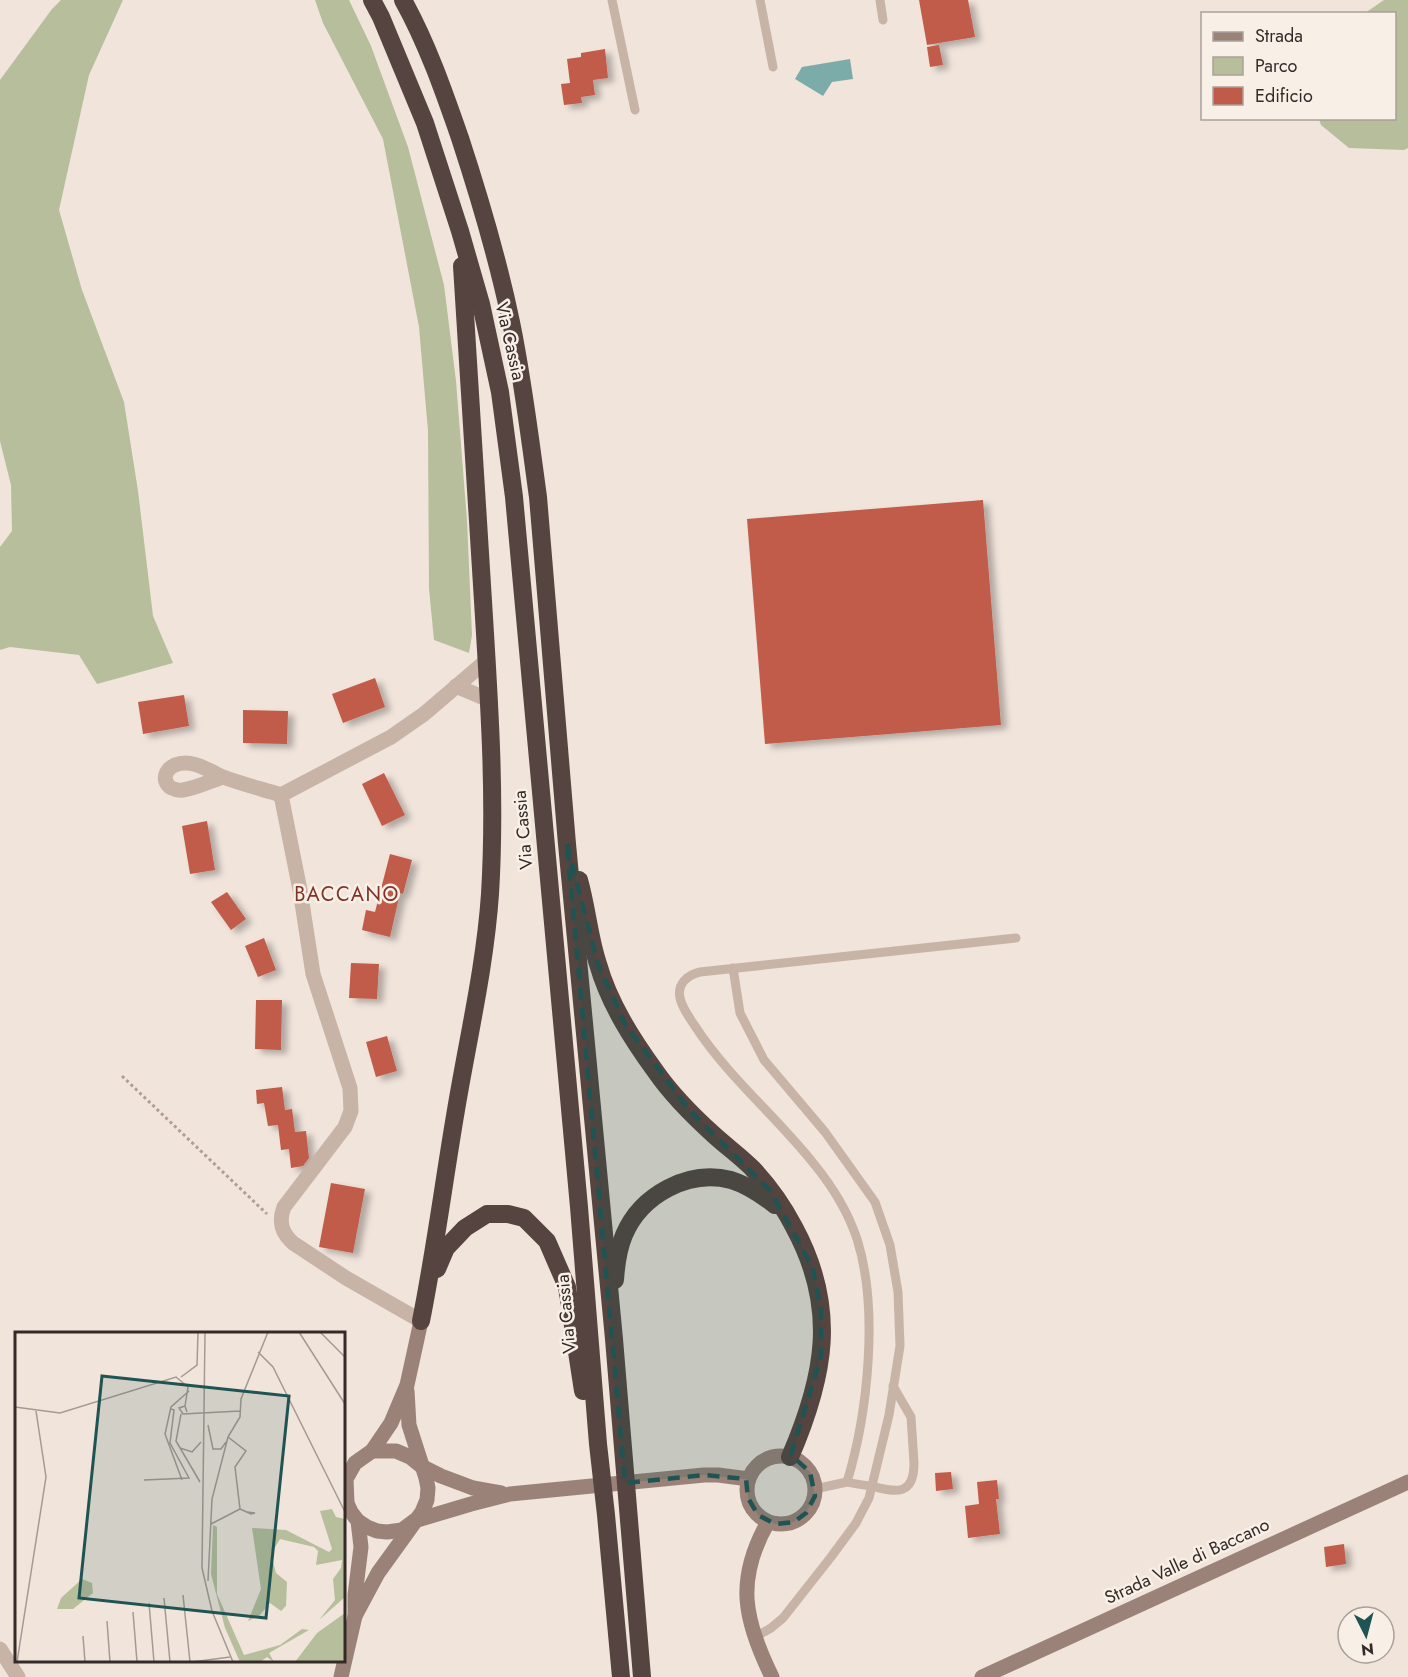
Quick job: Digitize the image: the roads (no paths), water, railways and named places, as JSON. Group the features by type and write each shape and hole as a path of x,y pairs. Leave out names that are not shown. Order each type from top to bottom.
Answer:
{"highway":[{"name":"Via Cassia","path":"372,0 425,123 460,231 481,304 505,420 514,497 579,1207 598,1444 621,1677"},
{"name":"Via Cassia","path":"403,0 440,82 491,237 512,324 531,444 614,1339 642,1677"},
{"path":"421,1320 485,944 490,893 493,812 489,700 460,231"},
{"path":"567,844 582,891 598,964 609,994 625,1024 657,1073 677,1098 752,1168 770,1190 789,1216 808,1254 817,1280 821,1309 821,1356 813,1396 790,1457"},
{"path":"614,1339 616,1265 624,1234 635,1216 664,1190 693,1179 729,1180 753,1189 789,1216"},
{"path":"427,1290 446,1248 465,1228 487,1214 508,1214 524,1218 547,1241 567,1287 586,1418 598,1444"}],"main road":[{"path":"421,1320 407,1385 391,1423 372,1451 355,1463 346,1479 347,1503 358,1521 367,1527 387,1532 402,1530 414,1521 510,1494 704,1475 749,1479"},
{"path":"355,1616 378,1573 422,1512 427,1500 428,1488 409,1425 407,1385"},
{"path":"372,1451 396,1451 410,1457 421,1466 473,1488 510,1494"},
{"path":"777,1456 790,1457 804,1465 810,1472 815,1489 813,1502 806,1513 794,1522 783,1524 768,1522 751,1506 747,1488 749,1479 758,1465 765,1460 777,1456"},
{"name":"Strada Valle di Baccano","path":"982,1677 1408,1482"},
{"path":"345,1657 355,1616 355,1595 361,1547 358,1521"},
{"path":"768,1522 755,1549 747,1580 746,1602 755,1636 772,1677"},
{"path":"340,1677 344,1662"}],"street":[{"path":"223,777 281,795 397,733 424,714 486,661"},
{"path":"456,686 489,700"},
{"path":"281,795 300,890 313,974 347,1077 352,1105 345,1127 284,1207 281,1218 282,1228 293,1243 346,1278 421,1320"},
{"path":"0,1649 18,1677"}],"lane":[{"path":"612,0 635,110"},
{"path":"760,0 774,67"},
{"path":"880,0 884,20"},
{"path":"847,1482 860,1426 867,1357 868,1294 863,1260 849,1219 826,1180 793,1139 725,1066 698,1031 682,1004 680,988 685,980 700,972 1016,938"},
{"path":"733,968 740,1013 764,1060 825,1132 874,1202 890,1245 898,1293 900,1346 889,1415 873,1487 865,1508 804,1593 778,1624 755,1636"},
{"path":"815,1489 847,1482 885,1490 898,1490 908,1485 914,1470 911,1417 893,1386"}],"water":[{"path":"850,59 853,79 832,82 823,96 795,79 802,67"}],"district":[{"name":"BACCANO","path":"347,894"}]}
